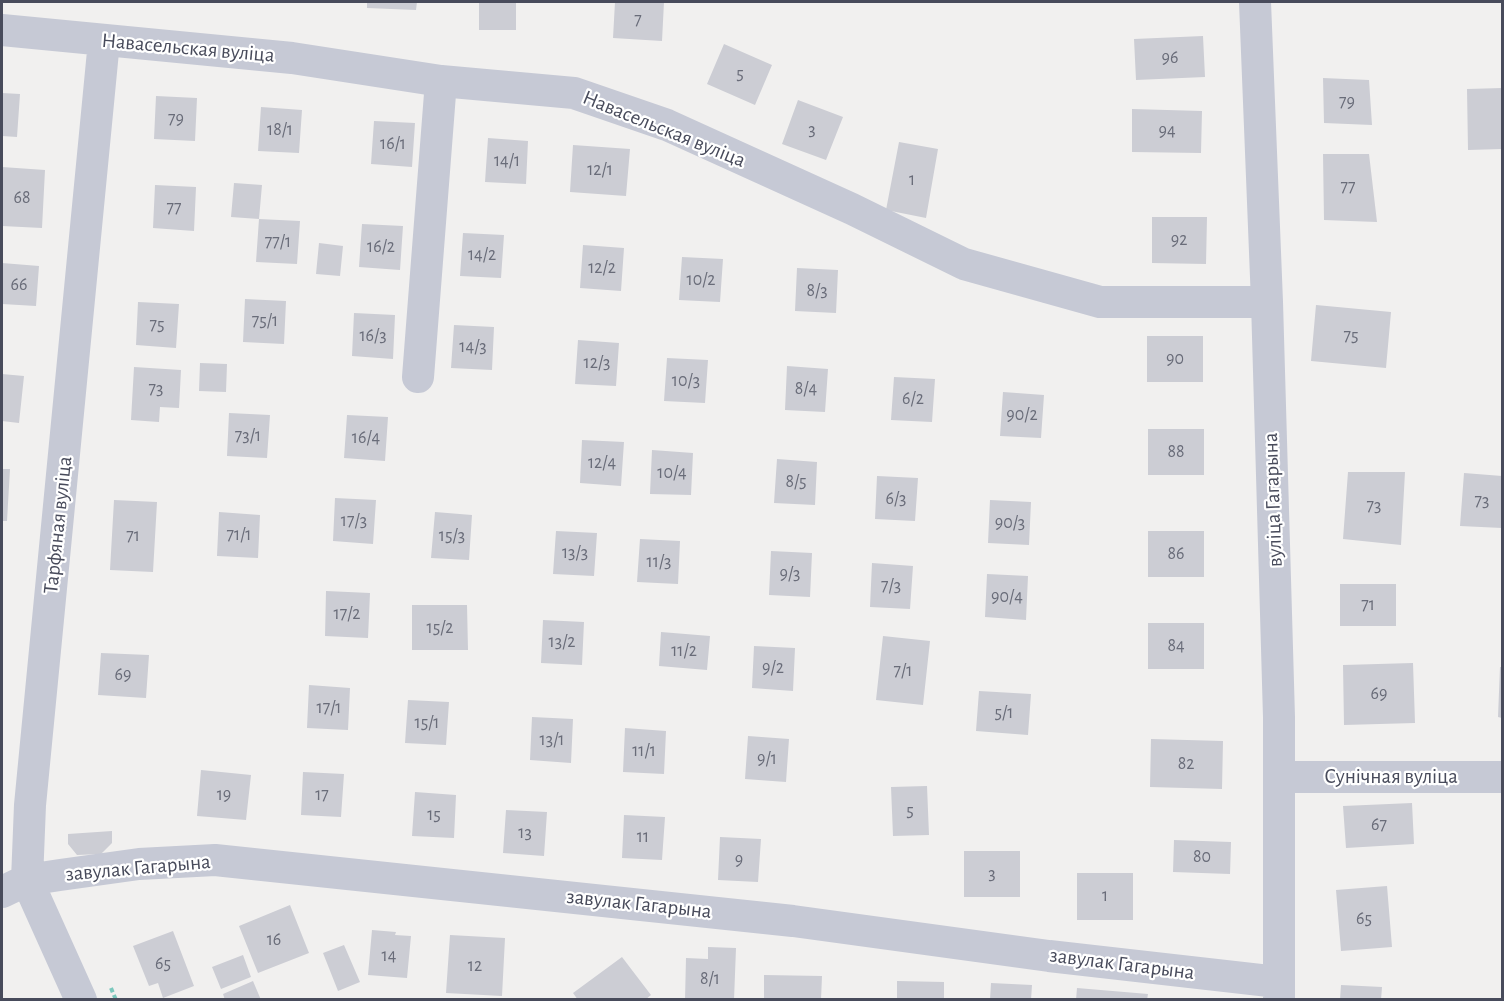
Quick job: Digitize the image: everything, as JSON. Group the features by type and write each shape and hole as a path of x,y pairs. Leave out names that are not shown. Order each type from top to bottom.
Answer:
{"street":[{"name":"вуліца Гагарына","path":"1255,2 1267,302 1279,777 1278,991"},
{"name":"Навасельская вуліца","path":"2,30 292,58 441,81 573,93 667,125 852,208 964,264 1100,302 1267,302"},
{"name":"Тарфяная вуліца","path":"81,999 14,886 30,805 104,40"},
{"path":"418,377 441,81"},
{"name":"Сунічная вуліца","path":"1279,777 1503,777"},
{"name":"завулак Гагарына","path":"14,886 139,864 215,860 793,921 1278,991"}],"building":[{"path":"367,2 417,2 416,10 367,8"},
{"path":"479,2 516,2 516,30 479,30"},
{"path":"615,2 664,2 662,41 613,38"},
{"path":"1203,36 1205,77 1136,80 1134,39"},
{"path":"724,44 772,65 755,105 707,84"},
{"path":"1323,78 1369,80 1372,125 1324,123"},
{"path":"1502,88 1502,149 1468,150 1467,89"},
{"path":"2,93 20,94 17,137 2,136"},
{"path":"156,96 197,98 195,141 154,139"},
{"path":"798,100 843,117 826,160 782,144"},
{"path":"261,107 302,110 299,153 258,151"},
{"path":"1132,109 1202,111 1201,153 1132,152"},
{"path":"374,121 415,123 412,167 371,164"},
{"path":"488,138 528,141 526,184 485,182"},
{"path":"899,142 938,149 926,218 886,210"},
{"path":"573,145 630,149 626,196 570,192"},
{"path":"1323,154 1369,154 1377,222 1324,220"},
{"path":"2,167 45,170 42,228 2,226"},
{"path":"234,183 262,185 259,219 231,217"},
{"path":"155,185 196,187 194,231 153,228"},
{"path":"1152,217 1207,217 1206,264 1152,263"},
{"path":"259,219 300,221 297,264 256,262"},
{"path":"362,224 403,226 400,270 359,267"},
{"path":"463,233 504,235 501,278 460,276"},
{"path":"319,243 343,246 340,276 316,274"},
{"path":"583,245 624,248 621,291 580,288"},
{"path":"682,257 723,259 720,302 679,300"},
{"path":"2,263 39,266 36,306 2,304"},
{"path":"797,268 838,270 836,313 795,311"},
{"path":"245,299 286,301 284,344 243,342"},
{"path":"138,302 179,304 176,348 136,345"},
{"path":"1316,305 1391,312 1386,368 1311,361"},
{"path":"354,313 395,315 393,359 352,356"},
{"path":"454,325 494,327 492,370 451,368"},
{"path":"1147,336 1203,336 1203,382 1147,382"},
{"path":"578,340 619,343 616,386 575,384"},
{"path":"667,358 708,360 705,403 664,401"},
{"path":"200,363 227,364 226,392 199,391"},
{"path":"787,366 828,369 825,412 785,410"},
{"path":"134,367 181,370 179,408 160,407 159,422 131,420"},
{"path":"2,374 24,376 19,423 2,421"},
{"path":"894,377 935,379 932,422 891,420"},
{"path":"1003,392 1044,395 1041,438 1000,436"},
{"path":"229,413 270,415 267,458 227,456"},
{"path":"347,415 388,417 385,461 344,458"},
{"path":"1148,429 1204,429 1204,475 1148,475"},
{"path":"582,440 624,442 621,486 580,483"},
{"path":"652,450 693,453 691,495 650,494"},
{"path":"777,459 817,462 815,505 774,503"},
{"path":"2,469 10,469 7,521 2,521"},
{"path":"1348,472 1405,472 1401,545 1343,539"},
{"path":"1464,473 1502,476 1502,528 1460,526"},
{"path":"877,476 918,478 915,521 875,519"},
{"path":"335,498 376,500 373,544 333,541"},
{"path":"114,500 157,502 153,572 110,570"},
{"path":"990,500 1031,502 1029,545 988,543"},
{"path":"219,512 260,515 258,558 217,556"},
{"path":"435,512 472,515 469,560 431,558"},
{"path":"556,531 597,533 594,576 553,574"},
{"path":"1148,531 1204,531 1204,577 1148,577"},
{"path":"640,539 680,541 678,584 637,582"},
{"path":"771,551 812,553 810,597 769,595"},
{"path":"872,563 913,566 910,609 870,607"},
{"path":"987,574 1028,576 1026,620 985,617"},
{"path":"1340,584 1396,584 1396,626 1340,626"},
{"path":"326,591 370,593 368,638 325,636"},
{"path":"412,605 467,605 468,650 412,650"},
{"path":"543,620 584,622 582,665 541,663"},
{"path":"1148,623 1204,623 1204,669 1148,669"},
{"path":"661,632 710,636 707,670 659,666"},
{"path":"883,636 930,641 923,705 876,700"},
{"path":"754,646 795,648 793,691 752,688"},
{"path":"101,653 149,655 146,698 98,695"},
{"path":"1413,663 1415,723 1344,725 1343,665"},
{"path":"1500,667 1502,667 1502,718 1498,717"},
{"path":"309,685 350,688 348,730 307,728"},
{"path":"979,691 1031,694 1028,735 976,731"},
{"path":"408,700 449,702 446,745 405,743"},
{"path":"532,717 573,719 571,763 530,760"},
{"path":"625,728 666,731 664,774 623,772"},
{"path":"748,736 789,739 786,782 745,779"},
{"path":"1151,739 1223,741 1222,789 1150,787"},
{"path":"201,770 251,775 246,820 197,816"},
{"path":"303,772 344,774 341,817 301,815"},
{"path":"927,786 929,835 893,836 891,787"},
{"path":"415,792 456,795 454,838 412,836"},
{"path":"1412,803 1414,844 1346,848 1343,806"},
{"path":"506,810 547,812 544,856 503,853"},
{"path":"624,815 665,817 662,860 622,858"},
{"path":"112,831 112,843 101,854 77,855 68,844 68,834"},
{"path":"720,837 761,839 758,882 718,880"},
{"path":"1174,840 1231,842 1230,874 1173,872"},
{"path":"964,851 1020,851 1020,897 964,897"},
{"path":"1077,873 1133,873 1133,920 1077,920"},
{"path":"1387,886 1392,947 1341,951 1336,890"},
{"path":"290,905 309,953 258,973 239,926"},
{"path":"372,930 411,936 407,978 368,975"},
{"path":"173,931 194,986 163,998 158,983 149,986 133,946"},
{"path":"450,935 505,938 502,996 446,993"},
{"path":"344,945 360,982 338,991 323,953"},
{"path":"708,947 736,948 734,1000 685,1000 686,958 708,959"},
{"path":"243,955 251,977 221,989 212,967"},
{"path":"622,957 651,995 645,1000 578,1000 573,993"},
{"path":"764,975 822,976 821,1000 764,1000"},
{"path":"253,981 261,1000 225,1000 223,994"},
{"path":"897,981 944,982 944,1000 897,1000"},
{"path":"991,983 1032,985 1031,1000 990,1000"},
{"path":"1341,985 1382,987 1381,1000 1340,1000"},
{"path":"1077,988 1148,994 1147,1000 1076,1000"}]}
